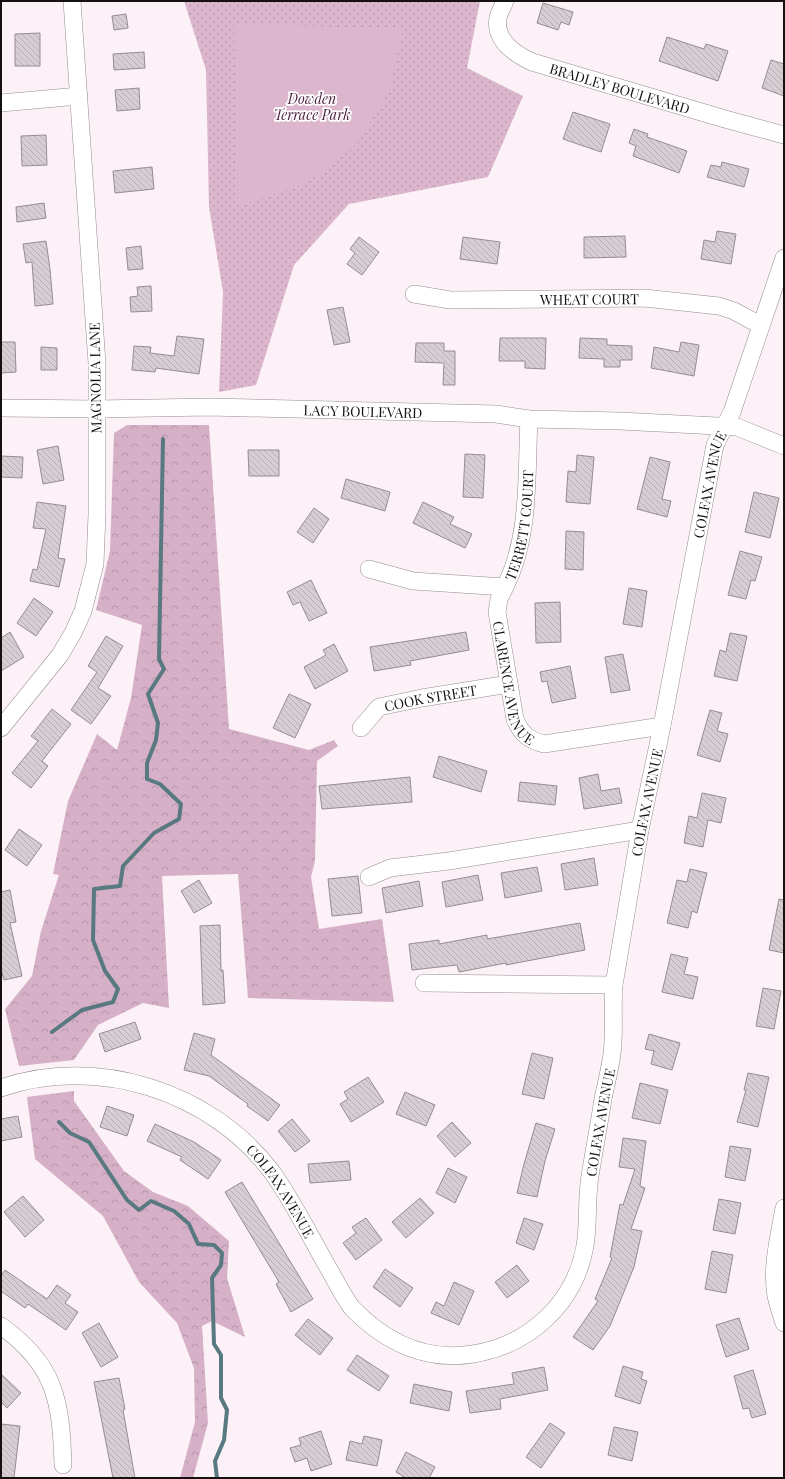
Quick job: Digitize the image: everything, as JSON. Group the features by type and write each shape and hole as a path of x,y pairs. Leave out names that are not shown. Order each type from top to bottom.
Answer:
{"street":[{"name":"MAGNOLIA LANE","path":"3,722 60,656 84,611 95,564 97,514 97,363 72,1"},
{"name":"BRADLEY BOULEVARD","path":"505,1 498,18 498,28 501,38 508,47 520,56 532,62 672,104 784,135"},
{"path":"1,103 79,96"},
{"name":"COLFAX AVENUE","path":"1,1088 40,1078 70,1076 99,1077 149,1086 176,1097 204,1112 228,1128 251,1149 271,1172 287,1195 348,1302 367,1323 384,1336 404,1346 425,1353 458,1356 486,1352 506,1346 544,1322 564,1297 580,1265 585,1245 590,1179 612,1054 612,1003 614,985 640,830 662,726 714,451 732,412 760,325 784,258"},
{"name":"WHEAT COURT","path":"414,294 450,300 644,298 719,306 734,311 760,325"},
{"name":"LACY BOULEVARD","path":"1,408 97,409 210,407 496,414 529,419 620,421 736,427 784,446"},
{"name":"TERRETT COURT","path":"369,569 413,582 505,587 518,556 523,533 529,419"},
{"name":"CLARENCE AVENUE","path":"505,587 499,600 497,612 515,719 518,728 525,736 534,742 544,744 662,726"},
{"name":"COOK STREET","path":"361,728 379,707 422,698 509,684"},
{"path":"369,877 390,868 449,861 640,830"},
{"path":"424,983 614,985"},
{"path":"784,1208 775,1258 774,1278 776,1297 784,1323"},
{"path":"1,1326 17,1338 32,1353 44,1368 53,1388 59,1408 61,1422 63,1465"}],"green space":[{"name":"Dowden Terrace Park","path":"184,1 480,1 467,68 523,96 488,177 349,204 294,265 256,385 219,392 223,292 209,207 206,70"},
{"path":"234,24 403,29 389,92 356,145 307,183 238,206"},
{"path":"127,425 209,425 229,729 309,750 334,740 338,746 317,761 315,861 311,877 319,929 382,919 394,1002 248,998 238,874 162,876 169,1008 143,1003 98,1025 74,1060 19,1066 5,1009 32,976 41,931 59,875 53,874 68,801 97,734 117,750 131,698 142,625 96,610 110,551 114,433"},
{"path":"74,1091 74,1101 124,1171 153,1192 188,1206 229,1241 227,1278 245,1337 212,1321 202,1326 208,1423 193,1478 180,1478 195,1422 194,1368 177,1323 139,1282 103,1216 35,1159 27,1097"}],"building":[{"path":"543,3 573,12 569,25 561,22 558,30 537,23"},
{"path":"126,14 128,28 114,30 112,16"},
{"path":"40,33 40,66 15,66 15,34"},
{"path":"667,37 704,49 706,44 728,51 718,81 659,61"},
{"path":"144,52 145,68 114,70 113,54"},
{"path":"771,60 784,64 784,96 762,88"},
{"path":"139,88 140,109 117,111 115,90"},
{"path":"573,112 610,124 601,152 563,139"},
{"path":"634,129 648,134 647,137 687,151 679,173 633,156 636,146 629,143"},
{"path":"46,135 47,165 22,166 21,136"},
{"path":"722,162 749,169 744,187 707,177 711,165 721,167"},
{"path":"152,167 154,189 115,193 113,171"},
{"path":"44,203 46,218 17,222 16,207"},
{"path":"717,231 736,234 731,264 701,259 704,240 715,242"},
{"path":"625,236 626,257 584,258 584,237"},
{"path":"359,237 379,252 362,275 347,264 355,253 350,249"},
{"path":"463,237 500,242 497,264 460,259"},
{"path":"46,241 53,304 35,306 32,262 26,263 23,244"},
{"path":"141,246 143,269 128,270 126,248"},
{"path":"151,286 152,311 131,312 130,297 138,296 137,287"},
{"path":"343,307 350,342 334,345 327,310"},
{"path":"177,336 204,339 199,374 156,368 155,372 132,370 134,346 151,347 150,353 174,356"},
{"path":"500,338 546,338 545,369 525,368 525,361 499,361"},
{"path":"580,338 607,339 607,345 632,346 632,360 620,360 620,367 604,367 604,359 579,358"},
{"path":"1,342 15,342 16,372 1,373"},
{"path":"681,342 699,345 694,376 651,368 654,347 679,352"},
{"path":"416,343 444,343 444,351 455,351 455,385 443,385 444,363 415,362"},
{"path":"41,347 57,348 57,370 41,370"},
{"path":"58,446 64,480 43,484 37,450"},
{"path":"248,450 279,450 279,476 249,476"},
{"path":"465,454 485,455 483,498 463,497"},
{"path":"577,455 594,457 590,504 566,502 568,471 576,472"},
{"path":"1,456 23,457 22,478 1,477"},
{"path":"650,457 670,462 662,499 671,501 667,517 637,509"},
{"path":"346,479 390,492 385,511 341,498"},
{"path":"754,492 779,498 770,538 745,532"},
{"path":"37,502 66,506 58,558 65,559 59,587 30,581 33,569 37,570 46,529 33,528"},
{"path":"423,502 454,517 450,524 472,534 465,548 413,523"},
{"path":"314,508 329,519 313,543 297,532"},
{"path":"566,531 584,532 583,570 565,569"},
{"path":"740,551 762,557 755,581 751,580 746,599 728,595"},
{"path":"311,580 327,613 309,621 300,602 293,605 287,592"},
{"path":"629,588 647,591 642,627 623,624"},
{"path":"34,598 53,612 36,636 17,623"},
{"path":"560,602 561,642 536,643 535,603"},
{"path":"10,632 24,657 1,671 1,638"},
{"path":"466,632 469,650 410,661 411,665 374,671 370,647"},
{"path":"730,633 747,636 737,681 714,676 720,650 726,652"},
{"path":"106,636 123,646 98,688 111,696 91,724 71,710 97,672 88,666"},
{"path":"334,644 348,671 315,689 304,667 326,655 323,650"},
{"path":"623,654 630,690 611,693 605,657"},
{"path":"570,666 576,698 552,703 547,681 542,682 540,672"},
{"path":"289,694 311,704 295,738 273,728"},
{"path":"52,709 71,724 42,761 48,766 31,788 12,773 38,741 31,736"},
{"path":"710,710 722,713 717,731 728,734 720,762 697,755"},
{"path":"439,756 487,771 481,792 433,777"},
{"path":"598,774 601,791 619,788 622,803 584,809 579,778"},
{"path":"410,777 412,802 322,809 319,786"},
{"path":"520,782 557,786 555,805 518,801"},
{"path":"702,793 726,798 721,823 708,820 703,847 684,843 689,816 697,818"},
{"path":"19,829 42,845 27,866 5,850"},
{"path":"594,858 598,885 565,890 561,864"},
{"path":"537,867 542,891 505,898 501,873"},
{"path":"690,869 707,873 697,913 692,911 688,928 667,923 677,880 687,882"},
{"path":"478,875 483,900 446,907 442,882"},
{"path":"358,876 362,913 332,916 328,879"},
{"path":"199,880 212,903 194,913 181,891"},
{"path":"419,881 423,906 386,913 382,888"},
{"path":"10,890 16,922 10,923 22,976 4,980 1,969 1,892"},
{"path":"779,899 784,900 784,953 769,950"},
{"path":"580,923 585,950 459,972 457,965 412,970 409,944 439,940 439,944 487,935 487,939"},
{"path":"220,925 221,971 223,970 225,1003 203,1005 200,926"},
{"path":"671,954 688,958 684,974 698,977 693,999 662,992"},
{"path":"763,988 781,991 774,1029 756,1026"},
{"path":"135,1022 141,1039 105,1052 99,1034"},
{"path":"194,1033 215,1039 211,1055 280,1105 268,1121 247,1106 248,1104 209,1076 184,1070"},
{"path":"649,1034 680,1043 672,1070 651,1064 654,1051 645,1049"},
{"path":"532,1053 553,1058 544,1099 522,1094"},
{"path":"748,1073 769,1077 758,1127 737,1122 746,1090 744,1090"},
{"path":"368,1077 384,1102 351,1122 340,1104 348,1099 344,1092"},
{"path":"640,1083 668,1090 660,1124 632,1118"},
{"path":"405,1092 435,1105 426,1126 396,1114"},
{"path":"107,1106 134,1115 127,1136 100,1127"},
{"path":"18,1116 22,1137 1,1141 1,1119"},
{"path":"292,1119 310,1141 295,1152 278,1131"},
{"path":"452,1122 471,1143 455,1157 437,1136"},
{"path":"536,1123 555,1129 545,1161 537,1197 517,1193"},
{"path":"155,1124 194,1142 221,1160 208,1179 180,1160 182,1157 147,1141"},
{"path":"623,1138 646,1141 640,1186 645,1188 631,1229 642,1231 634,1267 610,1326 593,1350 573,1337 598,1301 595,1299 612,1258 610,1257 620,1204 623,1205 635,1169 619,1167"},
{"path":"730,1146 751,1149 745,1181 725,1177"},
{"path":"349,1161 351,1180 310,1183 308,1164"},
{"path":"448,1168 467,1177 455,1203 436,1193"},
{"path":"242,1182 313,1299 291,1312 276,1284 279,1282 225,1192"},
{"path":"23,1196 44,1220 25,1237 4,1212"},
{"path":"420,1198 434,1213 406,1238 392,1222"},
{"path":"719,1199 741,1203 735,1234 713,1230"},
{"path":"366,1218 382,1240 356,1260 343,1243 356,1233 352,1227"},
{"path":"524,1218 543,1224 534,1250 516,1243"},
{"path":"712,1251 733,1255 726,1293 705,1289"},
{"path":"517,1265 529,1281 507,1298 495,1282"},
{"path":"385,1269 413,1288 400,1307 373,1287"},
{"path":"5,1270 47,1299 57,1285 71,1295 65,1303 78,1312 66,1330 28,1304 25,1308 1,1291 1,1276"},
{"path":"454,1282 474,1291 459,1325 431,1313 436,1302 444,1306"},
{"path":"739,1318 749,1349 726,1357 716,1325"},
{"path":"308,1319 333,1338 320,1355 295,1335"},
{"path":"99,1323 118,1357 101,1367 82,1333"},
{"path":"357,1355 389,1376 379,1391 347,1370"},
{"path":"623,1366 643,1372 641,1379 647,1381 640,1404 615,1396"},
{"path":"544,1367 548,1390 500,1399 501,1409 470,1413 466,1391 514,1384 512,1373"},
{"path":"753,1370 766,1414 752,1418 749,1408 743,1409 734,1376"},
{"path":"1,1374 21,1393 7,1408 1,1402"},
{"path":"119,1378 135,1478 113,1478 94,1382"},
{"path":"414,1384 452,1392 449,1411 410,1403"},
{"path":"550,1423 565,1433 541,1468 526,1457"},
{"path":"1,1424 20,1426 14,1478 1,1478"},
{"path":"614,1427 638,1432 632,1461 608,1455"},
{"path":"321,1431 332,1464 311,1471 307,1458 295,1462 290,1448 301,1445 299,1438"},
{"path":"364,1436 382,1440 377,1466 346,1460 350,1441 362,1444"},
{"path":"406,1452 435,1467 429,1478 406,1478 396,1472"}],"waterway":[{"path":"52,1032 82,1010 113,1002 118,989 105,971 93,940 94,889 120,886 123,866 154,833 179,819 181,804 160,784 147,779 147,763 156,740 158,723 148,694 164,669 159,659 163,439"},
{"path":"59,1122 70,1133 89,1142 127,1200 139,1210 151,1201 174,1211 189,1224 198,1244 214,1245 222,1253 221,1265 212,1278 214,1344 221,1355 221,1398 227,1410 224,1440 215,1461 217,1478"}]}
